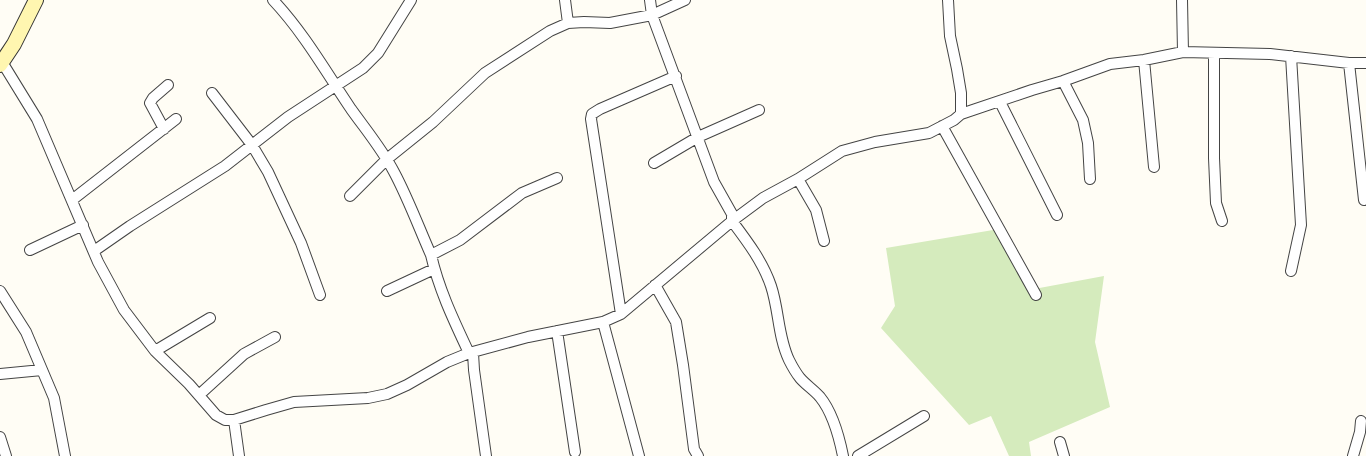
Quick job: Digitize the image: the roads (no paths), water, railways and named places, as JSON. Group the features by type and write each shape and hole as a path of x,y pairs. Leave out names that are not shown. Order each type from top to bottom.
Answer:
{"street":[{"path":"36,0 14,44 1,64 37,119 98,262 124,310 155,351 199,395 216,415 225,420 234,420 294,402 368,398 387,394 407,385 447,362 471,353 528,337 603,322 622,314 732,221 764,198 798,179 842,151 875,142 928,133 954,120 961,114 1064,81 1110,64 1144,60 1183,52 1270,54 1349,63 1366,63"},
{"path":"274,0 319,59 395,173 430,256 445,302 471,353 486,456"},
{"path":"94,251 130,226 225,166 288,117 363,68 378,53 411,0"},
{"path":"565,0 568,23"},
{"path":"650,0 652,15 676,76 714,182 732,214 732,221 759,261 771,286 780,332 789,359 800,377 820,397 831,414 840,442 842,456"},
{"path":"350,196 387,159 433,122 485,73 550,31 568,23 610,23 652,15 685,0"},
{"path":"948,0 950,36 957,69 961,114"},
{"path":"1182,0 1183,52"},
{"path":"1214,53 1214,158 1216,203 1222,221"},
{"path":"1290,56 1300,225 1290,271"},
{"path":"1144,60 1154,168"},
{"path":"1349,63 1364,200"},
{"path":"622,314 591,119 592,114 600,109 676,76"},
{"path":"1064,81 1083,120 1088,143 1090,180"},
{"path":"164,129 150,102 168,85"},
{"path":"212,93 252,145 268,172 301,243 320,295"},
{"path":"1000,102 1057,215"},
{"path":"654,163 698,137 759,110"},
{"path":"72,200 176,120"},
{"path":"942,126 1036,295"},
{"path":"430,256 460,240 522,193 557,178"},
{"path":"798,179 816,210 824,240"},
{"path":"30,250 83,225"},
{"path":"387,291 434,269"},
{"path":"655,285 676,322 684,366 694,449 698,456"},
{"path":"0,291 26,332 54,398 65,456"},
{"path":"155,351 210,318"},
{"path":"603,322 639,456"},
{"path":"557,331 575,452"},
{"path":"199,395 244,354 275,337"},
{"path":"0,374 42,370"},
{"path":"858,456 924,416"},
{"path":"234,420 239,456"},
{"path":"1353,456 1360,432 1361,421"},
{"path":"0,437 6,456"},
{"path":"1060,442 1064,456"}]}
